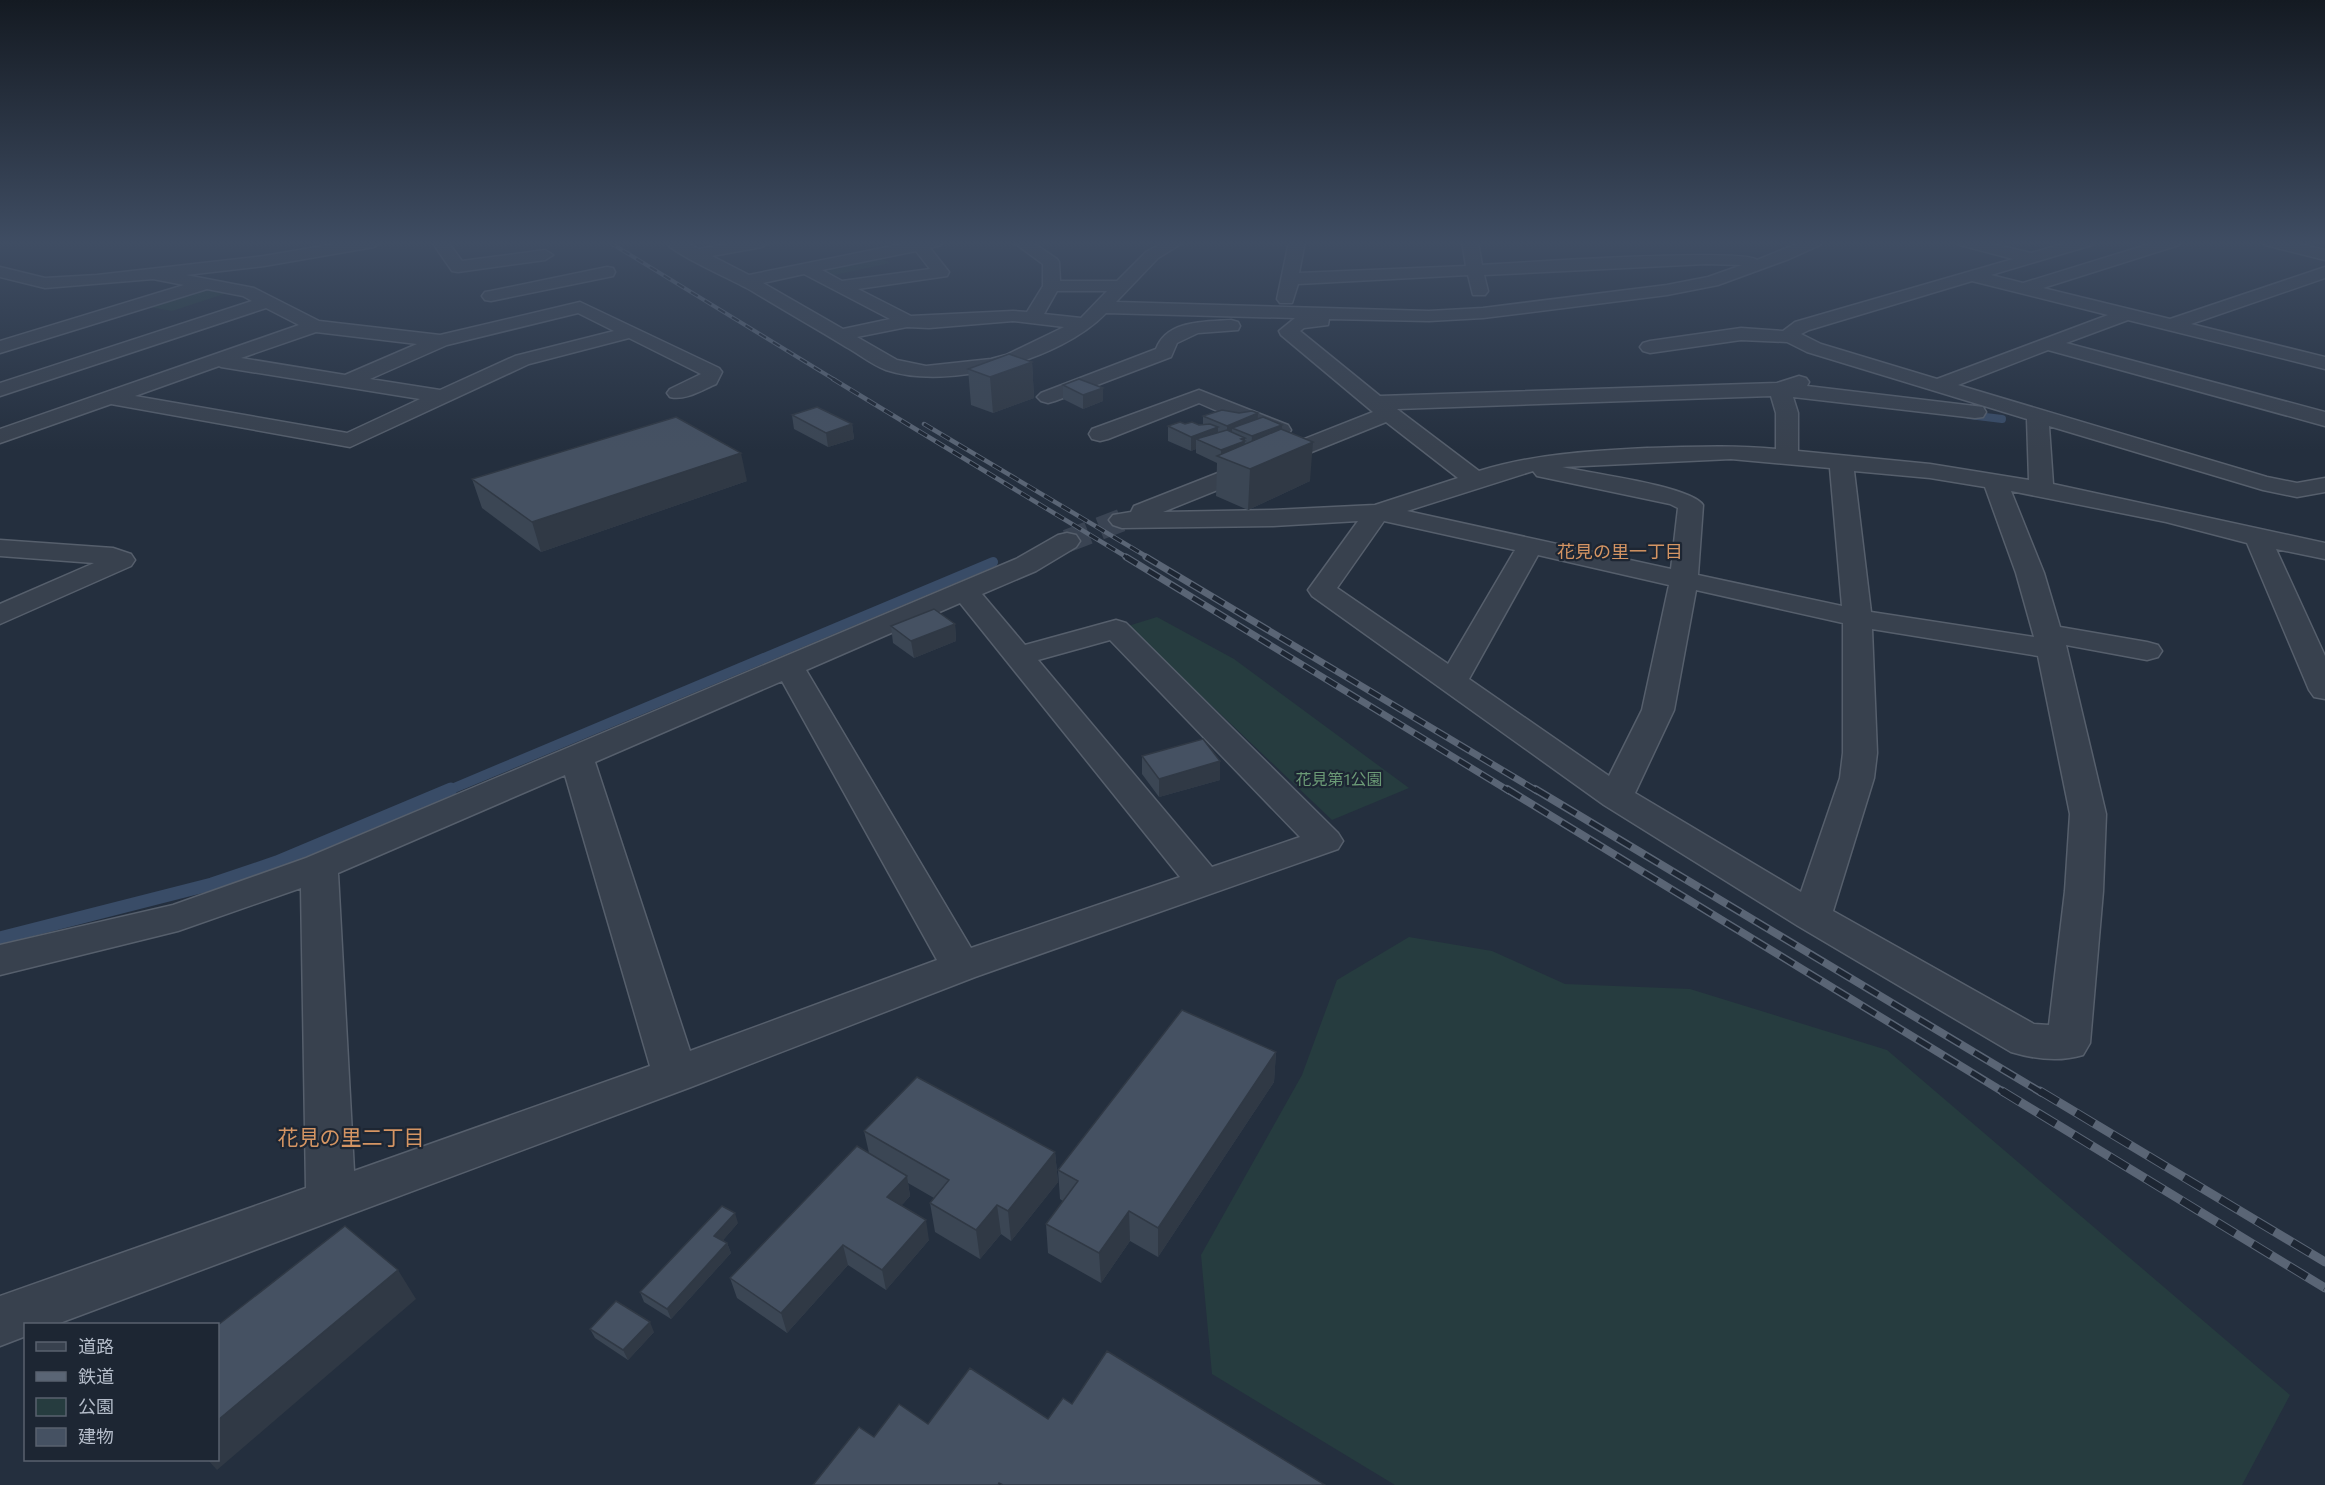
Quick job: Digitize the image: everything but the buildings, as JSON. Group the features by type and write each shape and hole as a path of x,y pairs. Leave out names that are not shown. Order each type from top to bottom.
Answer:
{"street":[{"path":"0,347 115,311"},
{"path":"0,390 237,311"},
{"path":"285,311 315,326 440,341"},
{"path":"348,381 440,341 562,311"},
{"path":"589,311 712,372 709,380 677,393"},
{"path":"800,311 891,365 926,372 992,365 1013,360 1086,324 1097,311"},
{"path":"889,311 907,321"},
{"path":"1032,318 1036,311"},
{"path":"1175,311 1291,318"},
{"path":"1291,311 1288,331 1474,479"},
{"path":"1151,331 1291,318 1365,315 1429,316 1497,311"},
{"path":"1791,337 1792,331 1802,326 1851,311"},
{"path":"2116,311 2322,360"},
{"path":"2172,325 2212,311"},
{"path":"1939,385 2127,314"},
{"path":"841,335 907,321 929,322 1013,316 1086,324"},
{"path":"0,436 315,326"},
{"path":"60,328 143,342"},
{"path":"1048,397 1164,353 1169,340 1194,328"},
{"path":"112,398 350,440 522,360 632,332"},
{"path":"1650,347 1741,334 1791,337 1798,342 2263,483 2297,490 2325,485"},
{"path":"2050,345 2325,419"},
{"path":"99,357 172,377"},
{"path":"217,360 444,397"},
{"path":"1779,389 1857,360"},
{"path":"1779,389 1787,413 1787,456"},
{"path":"1980,412 1779,389 1382,408 1312,443 1122,520 1273,518 1377,512 1857,618 2147,651"},
{"path":"1100,434 1199,396 1312,443"},
{"path":"1208,422 1237,412"},
{"path":"2038,415 2041,489"},
{"path":"1995,481 2030,573 2049,641 2088,814 2084,891 2068,1043 2026,1040 1812,916 1616,797 1322,590 1377,512 1520,466 1580,458 1639,454 1731,452 1930,471 1995,481 2041,489 2167,515 2258,538 2325,550"},
{"path":"1812,916 1857,778 1860,753 1857,618 1841,462"},
{"path":"1520,466 1678,498 1691,506 1684,579 1658,710 1616,797"},
{"path":"2258,538 2324,684"},
{"path":"3,969 178,917 319,867 1026,565 1067,541"},
{"path":"1452,683 1531,545"},
{"path":"0,548 113,556 122,560 0,615"},
{"path":"965,591 1206,884"},
{"path":"0,1321 675,1076 961,967 1325,841 1116,629 1020,656"},
{"path":"788,665 961,967"},
{"path":"577,758 675,1076"},
{"path":"319,867 331,1201"}],"green space":[{"name":"花見第1公園","path":"1157,617 1234,659 1409,788 1332,820 1128,626"},
{"path":"1409,937 1492,951 1565,984 1690,989 1887,1050 2290,1395 2242,1485 1395,1485 1212,1374 1201,1255 1302,1075 1337,980"}],"waterway":[{"path":"1969,415 2002,419"},
{"path":"447,791 993,562"},
{"path":"0,938 212,884 277,862 451,789"}],"tunnel":[{"path":"1067,541 1122,520"}],"railway":[{"path":"722,311 835,380"},
{"path":"833,379 1128,558"},
{"path":"924,424 1149,558"},
{"path":"1126,557 1509,791"},
{"path":"1146,557 1537,791"},
{"path":"1507,789 2005,1093"},
{"path":"1535,789 2042,1093"},
{"path":"2002,1091 2325,1288"},
{"path":"2040,1091 2325,1262"}],"district":[{"name":"花見の里一丁目","path":"1620,552"},
{"name":"花見の里二丁目","path":"351,1138"}]}
